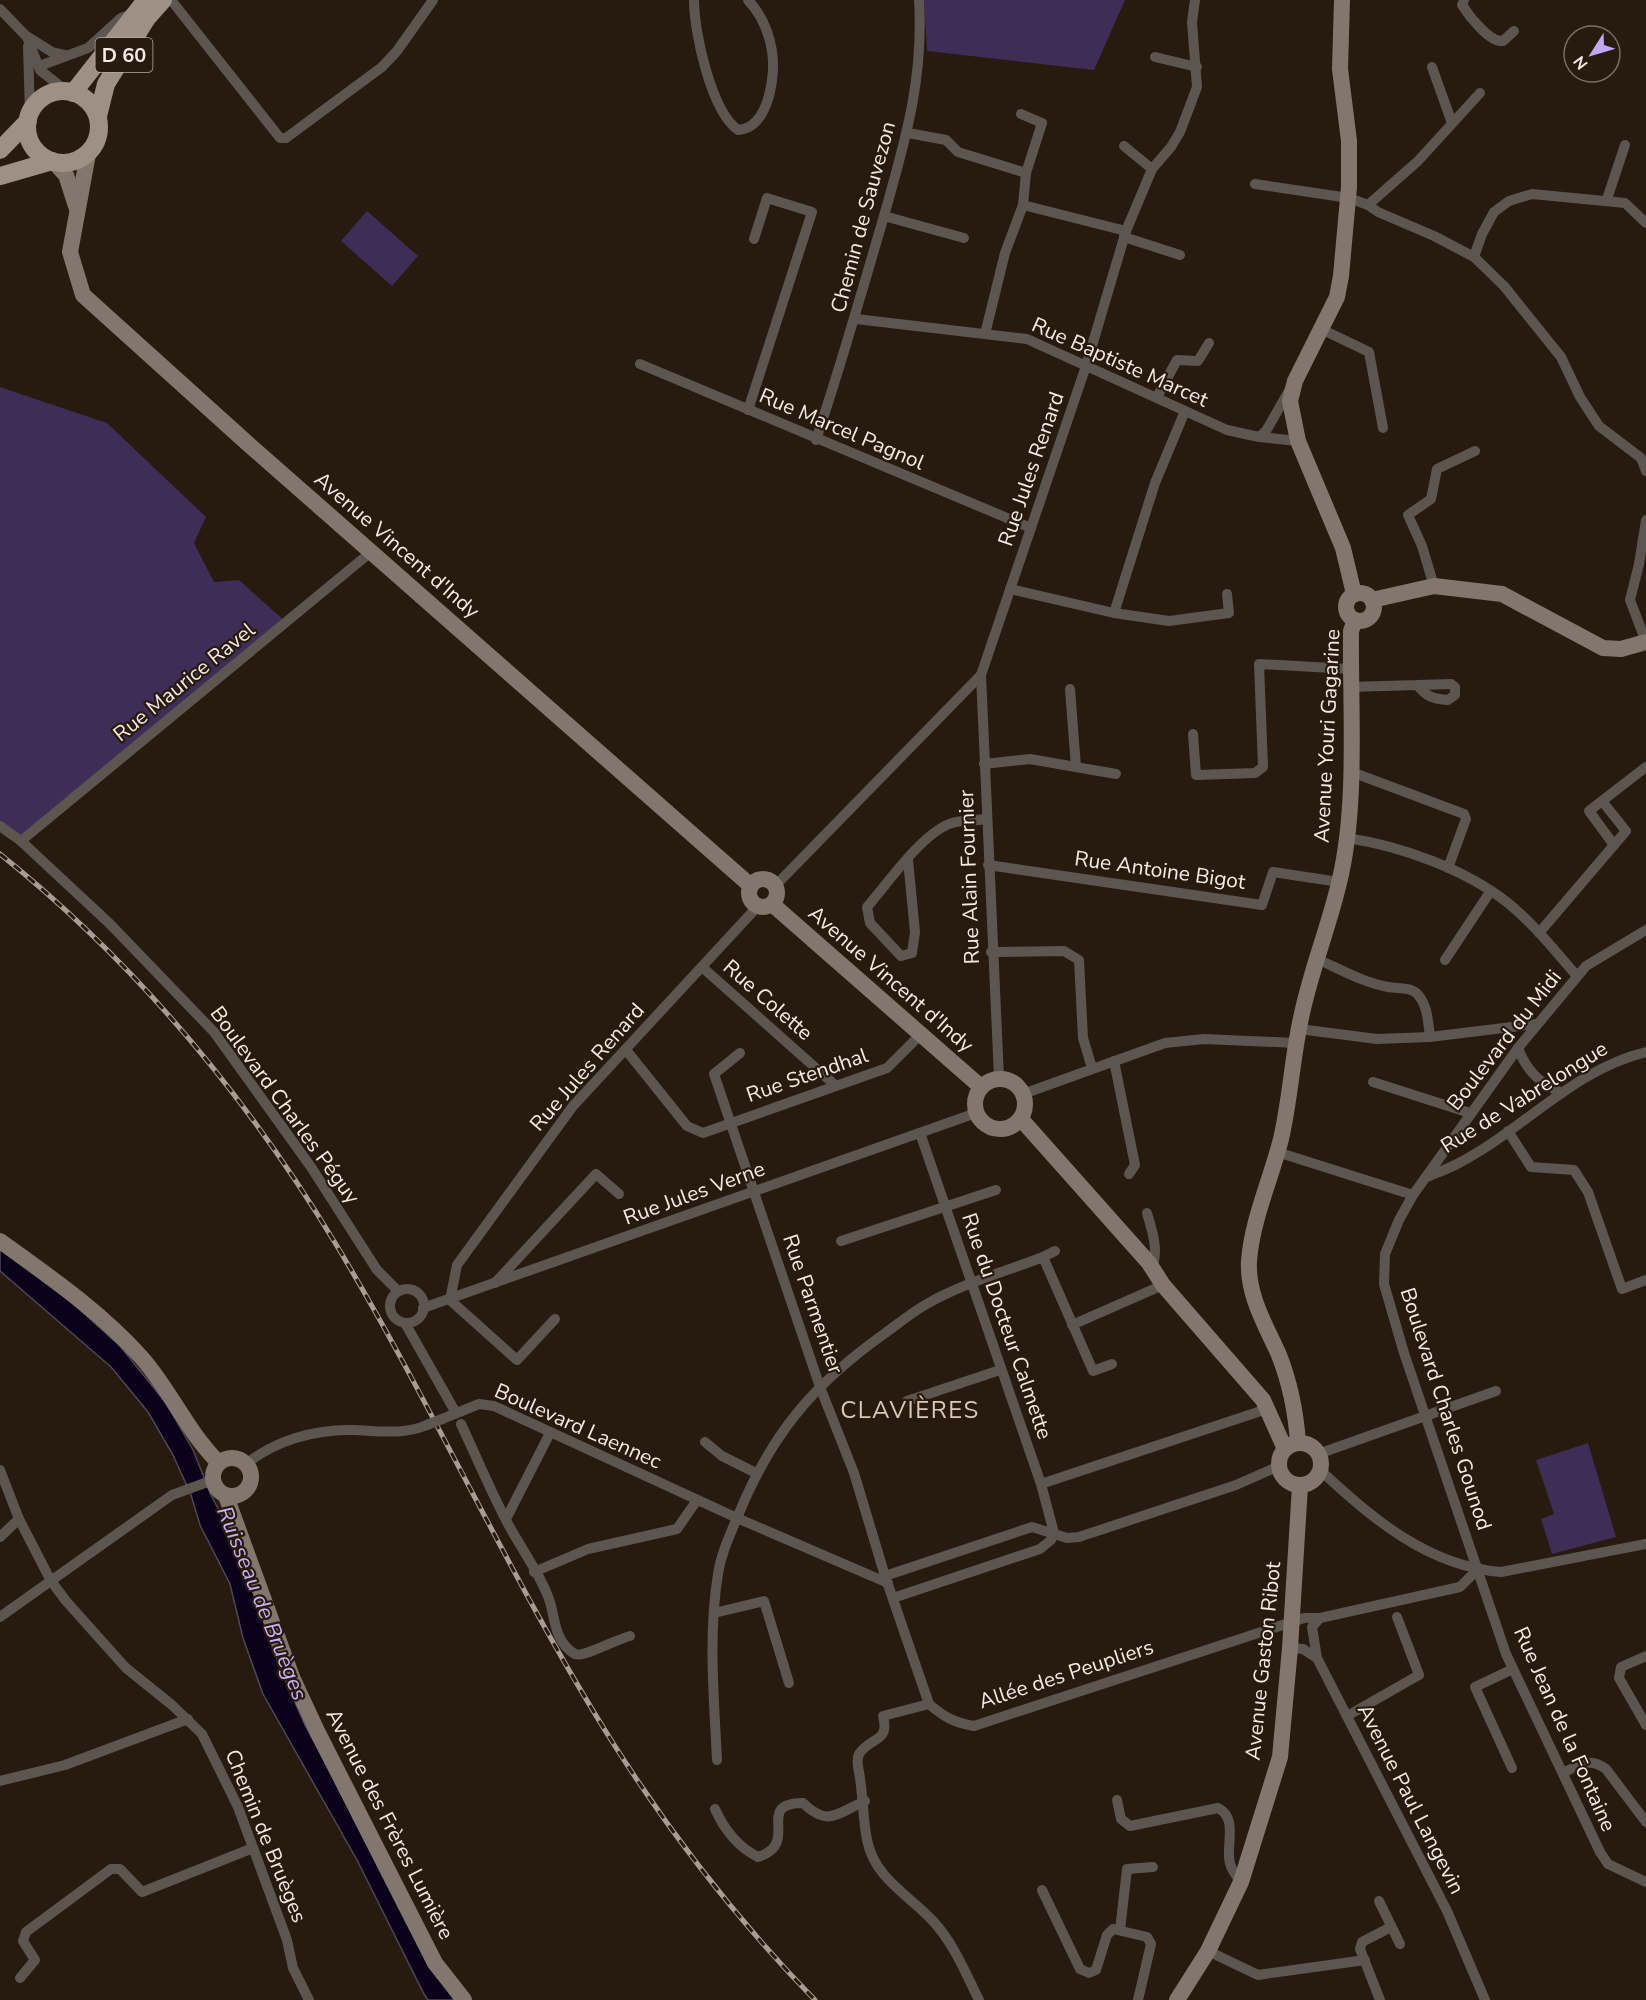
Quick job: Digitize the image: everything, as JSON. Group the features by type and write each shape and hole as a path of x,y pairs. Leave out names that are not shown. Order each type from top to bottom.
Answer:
{"main road":[{"name":"D 60","path":"98,116 106,84 147,18 163,0"},
{"name":"D 60","path":"70,92 141,6"},
{"path":"0,150 29,117 41,99 49,94 70,92 84,98 98,116 98,136 88,154 72,162 53,162 0,176"},
{"path":"29,117 28,134 32,146 53,162"}],"street":[{"path":"171,0 280,138 286,138 382,67 398,51 433,0"},
{"path":"694,0 704,64 719,104 738,130 751,126 760,114 771,88 773,72 772,51 767,31 748,0"},
{"name":"Chemin de Sauvezon","path":"816,440 856,319 908,133 915,98 921,39 919,0"},
{"name":"Rue Jules Renard","path":"775,886 981,675 1086,366 1125,234 1152,169 1172,147 1180,132 1197,87 1192,22 1195,0"},
{"path":"1259,437 1266,431 1295,381 1337,297 1349,198 1349,141 1340,69 1341,0"},
{"path":"1464,0 1462,5 1467,12 1493,39 1503,41 1514,31"},
{"path":"42,72 42,65 88,48 121,18 141,6"},
{"path":"0,9 27,37 52,52 65,55"},
{"path":"27,37 42,72 70,92"},
{"path":"27,37 29,117"},
{"path":"1155,57 1197,67"},
{"path":"1432,68 1452,123"},
{"path":"1368,204 1418,160 1480,93"},
{"path":"985,334 1005,253 1023,205 1026,173 1042,123 1021,114"},
{"path":"908,133 946,141 958,152 1026,173"},
{"path":"1607,199 1625,145"},
{"path":"1124,146 1152,169"},
{"name":"Avenue Vincent d'Indy","path":"88,154 70,252 83,295 751,886"},
{"name":"Avenue Vincent d'Indy","path":"53,162 66,175 77,207"},
{"path":"1255,184 1349,198 1368,204 1378,212 1474,257 1504,286 1561,357 1580,397 1599,426 1641,458 1646,471"},
{"path":"1474,257 1482,234 1494,212 1509,201 1532,194 1607,199 1625,203 1646,223"},
{"path":"748,410 812,212 766,198 754,239"},
{"path":"1023,205 1125,234 1180,255"},
{"path":"884,216 964,238"},
{"name":"Rue Baptiste Marcet","path":"856,319 1027,339 1227,430 1259,437 1298,441"},
{"path":"1321,329 1369,352 1383,428"},
{"path":"1157,397 1178,360 1198,361 1209,343"},
{"name":"Rue Marcel Pagnol","path":"640,364 816,440 1031,528"},
{"path":"1295,381 1290,401 1298,441 1343,548 1354,594"},
{"path":"1114,613 1155,483 1185,411"},
{"path":"1434,586 1422,546 1408,515 1431,499 1437,469 1475,451"},
{"path":"1372,600 1434,586 1502,594 1603,648 1621,649 1646,642 1643,616 1630,600 1640,564 1646,520"},
{"name":"Rue Maurice Ravel","path":"21,842 371,552"},
{"path":"1010,589 1114,613 1169,621 1229,613 1227,594"},
{"path":"1364,593 1372,600 1373,612 1370,616 1355,620 1348,614 1346,607 1348,600 1354,594 1364,593"},
{"name":"Avenue Youri Gagarine","path":"1297,1036 1339,882 1347,838 1351,630 1355,620"},
{"path":"1192,734 1196,776 1256,772 1263,766 1259,664 1350,669"},
{"name":"Rue Alain Fournier","path":"981,675 991,952 999,1078"},
{"path":"1350,687 1417,685"},
{"path":"1070,689 1076,767"},
{"path":"984,764 1030,759 1116,774"},
{"path":"1614,845 1588,811 1645,770"},
{"path":"1349,771 1464,814 1466,819 1448,868"},
{"path":"1539,933 1626,831 1602,801"},
{"path":"908,860 915,932 912,953 901,956 870,923 867,907 908,860 926,840 949,823 986,819"},
{"name":"Boulevard Charles Péguy","path":"0,826 21,842 110,924 214,1032 311,1167 377,1270 398,1291"},
{"path":"1347,838 1390,847 1448,868 1490,892 1505,901 1539,933 1578,976"},
{"name":"Rue Antoine Bigot","path":"988,865 1262,904 1273,872 1339,882"},
{"path":"760,879 771,882 775,886 776,899 765,905 750,897 751,886 760,879"},
{"path":"1445,960 1490,892"},
{"name":"Rue Jules Renard","path":"450,1300 457,1265 573,1106 702,967 765,905"},
{"name":"Avenue Vincent d'Indy","path":"765,905 981,1087"},
{"name":"Boulevard du Midi","path":"1413,1195 1518,1048 1586,966 1646,930"},
{"path":"991,952 1064,951 1079,960 1083,1038 1092,1068"},
{"path":"1317,959 1372,982 1387,987 1411,990 1419,995 1427,1012 1430,1037"},
{"name":"Rue Colette","path":"702,967 836,1086"},
{"path":"1023,1094 1114,1060 1165,1043 1187,1039 1297,1036 1377,1039 1430,1037 1537,1024"},
{"name":"Rue Stendhal","path":"754,1192 731,1121 887,1068 920,1035"},
{"path":"1292,1446 1290,1389 1280,1357 1259,1313 1250,1271 1252,1239 1287,1108 1297,1036"},
{"path":"1518,1048 1523,1061 1534,1076 1543,1084 1562,1093"},
{"path":"626,1050 687,1126 703,1133 731,1121 714,1074 741,1053"},
{"name":"Rue de Vabrelongue","path":"1424,1178 1460,1163 1562,1093 1622,1058 1646,1052"},
{"path":"1114,1060 1135,1166 1128,1174"},
{"path":"999,1078 1013,1082 1023,1094 1025,1102 1017,1122 996,1129 988,1126 976,1113 975,1104 981,1087 999,1078"},
{"path":"1373,1082 1470,1113"},
{"name":"Rue Jules Verne","path":"423,1308 976,1113"},
{"path":"1017,1122 1142,1270 1162,1286 1246,1380 1292,1446"},
{"path":"1017,1122 1152,1268 1162,1286"},
{"path":"1508,1131 1531,1167 1575,1170 1588,1192 1622,1288 1646,1280"},
{"name":"Rue du Docteur Calmette","path":"920,1133 1041,1485 1054,1533"},
{"path":"1277,1152 1413,1195"},
{"path":"494,1284 596,1174 619,1194"},
{"path":"841,1241 996,1190"},
{"name":"Rue Parmentier","path":"754,1192 820,1387 854,1473 892,1598"},
{"name":"Boulevard Charles Gounod","path":"1413,1195 1399,1220 1385,1254 1384,1284 1404,1353 1428,1415 1479,1568"},
{"path":"1147,1213 1155,1240 1156,1258 1152,1268"},
{"path":"0,1241 60,1284 115,1330 168,1391 194,1433 218,1462"},
{"path":"717,1760 712,1654 714,1613 723,1554 756,1473 790,1421 820,1387 861,1350 925,1305 1054,1251"},
{"path":"1043,1257 1071,1325 1094,1371 1112,1364"},
{"path":"1071,1325 1162,1286"},
{"path":"405,1323 417,1319 423,1308 422,1299 416,1292 407,1289 398,1291 392,1297 391,1314 405,1323 456,1413"},
{"path":"450,1300 517,1360 555,1319"},
{"path":"907,1401 1000,1370"},
{"path":"1497,1391 1428,1415 1319,1462 1311,1482 1300,1486 1284,1479 1279,1466 1280,1457 1292,1446 1309,1446 1319,1462 1368,1515 1400,1537 1441,1557 1479,1568 1501,1572 1646,1544"},
{"name":"Boulevard Laennec","path":"245,1464 295,1438 320,1432 404,1432 479,1404 494,1406 737,1518 886,1580"},
{"path":"1041,1485 1267,1409"},
{"path":"461,1424 506,1519 549,1601 552,1623 565,1645 576,1654 585,1655 615,1639 630,1636"},
{"path":"506,1519 550,1433"},
{"path":"705,1442 722,1456 756,1473"},
{"path":"229,1456 245,1464 250,1474 249,1488 232,1497 210,1481 218,1462 229,1456"},
{"path":"886,1580 1032,1527 1067,1538 1079,1537 1236,1485 1279,1466"},
{"name":"Chemin de Bruèges","path":"0,1470 19,1519 51,1581 66,1601 126,1668 188,1719 202,1734 238,1807 287,1940 293,1968 309,2000"},
{"path":"0,1617 153,1507 186,1489 210,1481"},
{"name":"Avenue Gaston Ribot","path":"1177,2000 1209,1952 1241,1882 1280,1757 1292,1624 1300,1486"},
{"name":"Avenue des Frères Lumière","path":"232,1497 239,1526 292,1677 435,1963 464,2000"},
{"path":"534,1572 588,1549 677,1529 697,1500"},
{"path":"0,1537 19,1519"},
{"path":"979,2000 953,1945 932,1920 891,1885 874,1861 867,1840 865,1801 857,1762 859,1755 883,1735 886,1728 883,1716 929,1704 892,1598 1040,1549 1051,1540 1054,1533"},
{"name":"Allée des Peupliers","path":"929,1704 957,1724 974,1725 1292,1624 1304,1618 1320,1618 1460,1587 1479,1568"},
{"name":"Rue Jean de la Fontaine","path":"1479,1568 1506,1654 1599,1852 1608,1864 1646,1882"},
{"path":"714,1613 764,1601 789,1683"},
{"path":"1347,1716 1419,1676 1397,1617"},
{"path":"1313,1645 1312,1627 1320,1618"},
{"path":"1292,1624 1302,1630 1313,1645"},
{"name":"Avenue Paul Langevin","path":"1313,1645 1317,1658 1447,1911 1485,2000"},
{"path":"1290,1648 1303,1649 1317,1658"},
{"path":"1646,1656 1621,1667 1619,1678 1646,1725"},
{"path":"1512,1768 1475,1687 1513,1669"},
{"path":"0,1781 65,1765 188,1719"},
{"path":"1563,1773 1587,1761 1598,1763 1606,1769 1645,1818"},
{"path":"1117,1800 1121,1819 1130,1826 1218,1808 1223,1810 1228,1818 1230,1835 1228,1858 1241,1882"},
{"path":"715,1809 722,1824 746,1851 758,1857 770,1853 777,1845 780,1838 777,1817 783,1807 791,1803 803,1803 817,1816 826,1818 865,1801"},
{"path":"20,1978 35,1960 23,1941 26,1932 111,1869 120,1869 142,1892 253,1848"},
{"path":"1120,1930 1127,1869 1153,1866"},
{"path":"1042,1890 1080,1969 1089,1973 1096,1970 1107,1935 1113,1929 1147,1937 1151,1944 1138,2000"},
{"path":"1379,1900 1400,1944"},
{"path":"1380,2000 1360,1949 1362,1942 1391,1927"},
{"path":"1209,1952 1258,1975 1365,1960"}],"shaded area":[{"path":"924,0 1125,0 1094,70 927,51"},
{"path":"367,211 418,256 392,286 341,241"},
{"path":"0,387 107,423 206,517 194,543 214,582 239,580 287,623 21,841 0,826"},
{"path":"0,1248 58,1290 120,1346 166,1403 193,1450 211,1495 234,1539 280,1668 305,1725 454,2000 428,2000 424,1994 357,1860 263,1694 243,1638 230,1584 200,1525 191,1495 173,1455 148,1412 111,1367 0,1271"},
{"path":"1588,1443 1616,1537 1552,1554 1541,1519 1554,1514 1536,1460"}],"railway":[{"path":"0,854 50,896 143,987 186,1035 266,1137 337,1246 373,1308 541,1621 613,1743 683,1845 733,1909 815,2000"}],"district":[{"name":"CLAVIÈRES","path":"910,1410"}],"water label":[{"name":"Ruisseau de Bruèges","path":"263,1603"}]}
